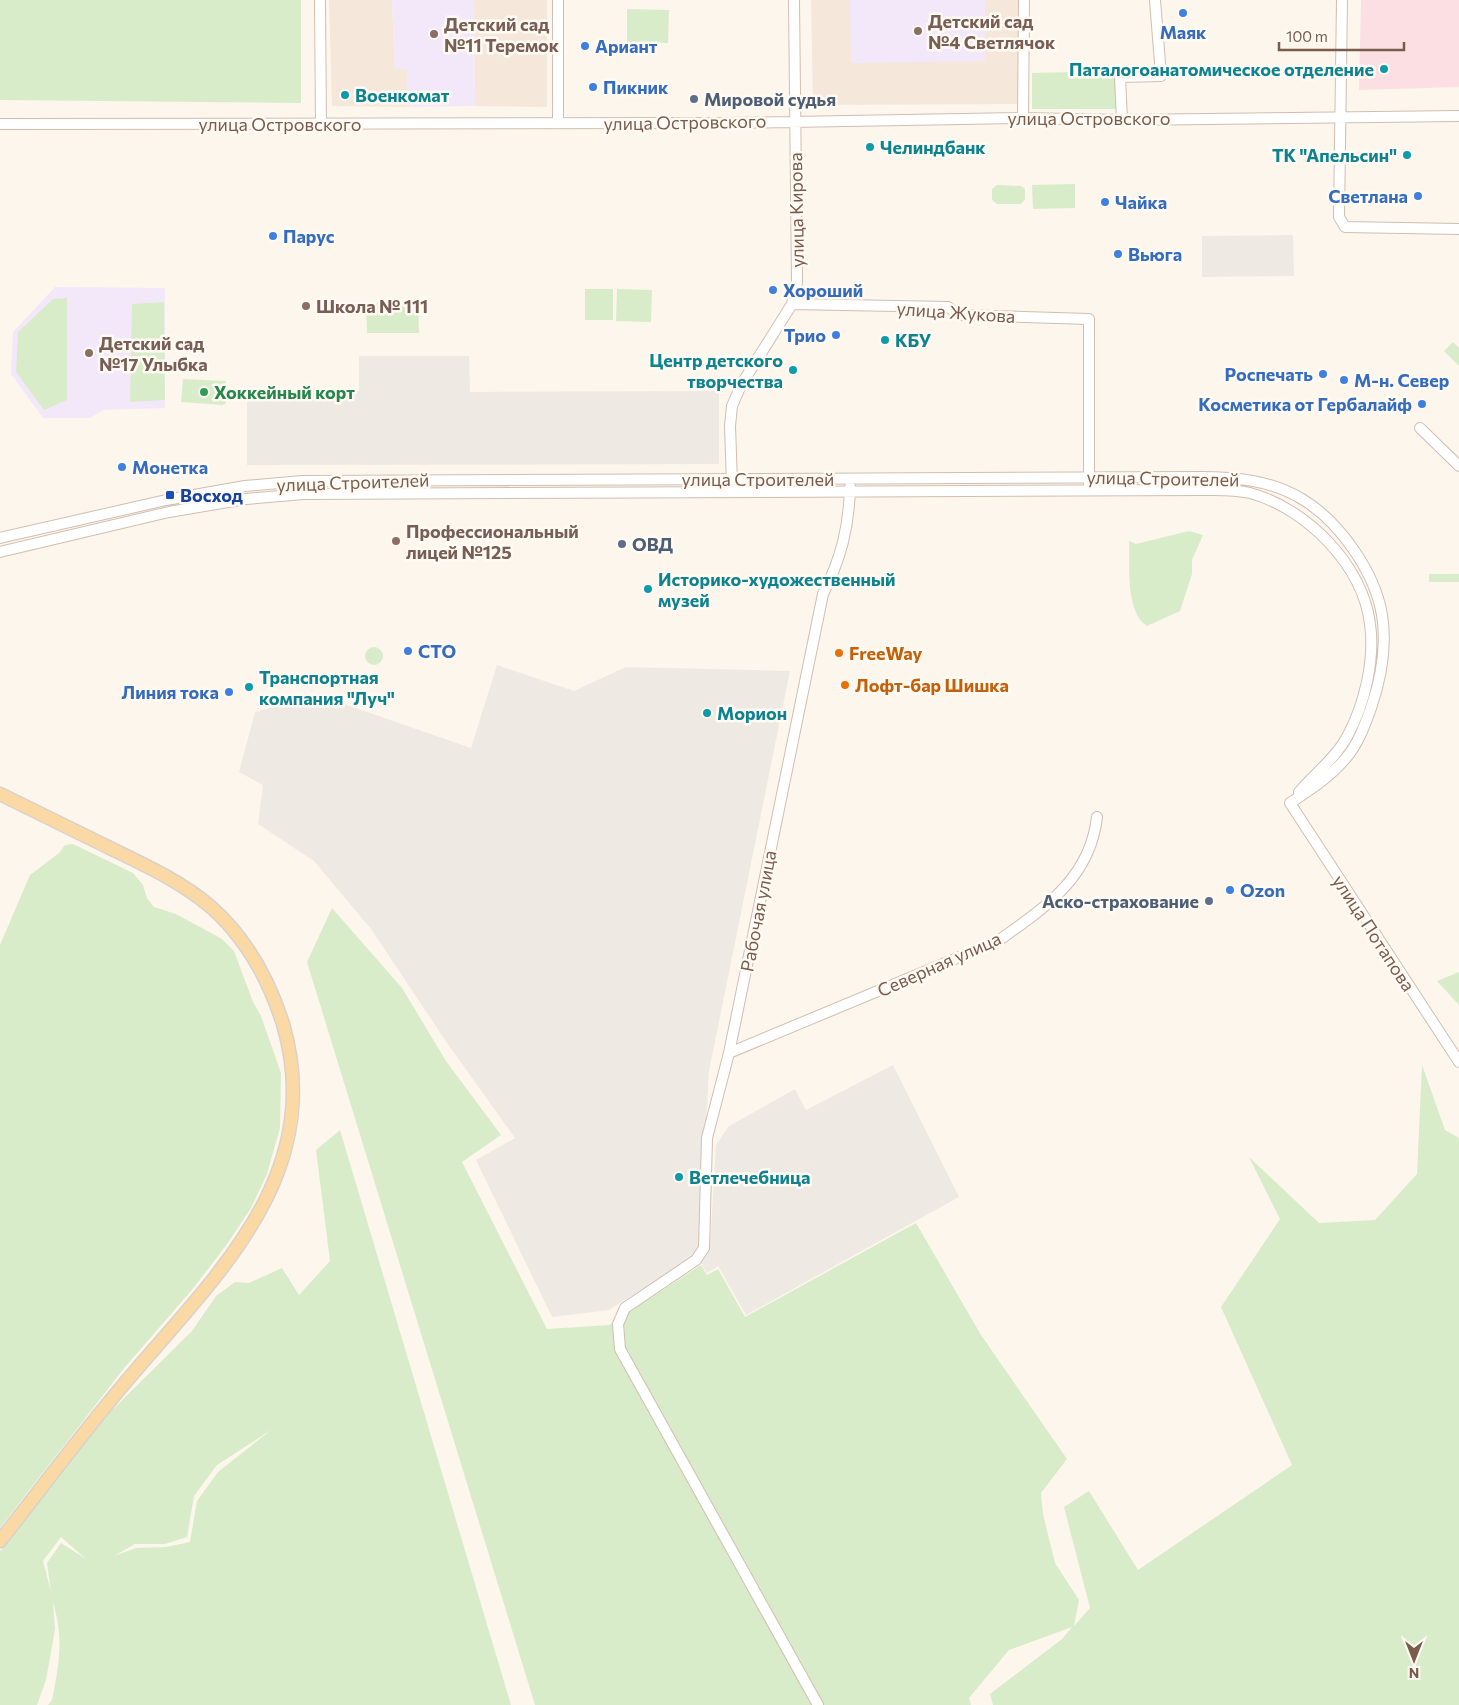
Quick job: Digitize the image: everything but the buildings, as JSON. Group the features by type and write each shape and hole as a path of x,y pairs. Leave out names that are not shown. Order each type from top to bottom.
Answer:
{"main road":[{"path":"0,794 169,878 200,898 222,918 244,942 271,990 286,1036 293,1082 290,1130 280,1170 267,1200 247,1233 219,1271 90,1424 0,1541"}],"street":[{"path":"320,0 321,124"},
{"path":"558,0 558,122"},
{"name":"улица Кирова","path":"732,492 730,426 732,406 741,385 792,304 796,282 794,0"},
{"path":"1023,118 1024,0"},
{"path":"1122,120 1120,77 1161,76 1155,0"},
{"path":"1342,0 1339,217 1345,227 1459,229"},
{"name":"улица Островского","path":"0,124 728,123 1023,118 1122,120 1459,116"},
{"name":"улица Жукова","path":"792,304 948,308 960,315 1089,319 1089,478"},
{"path":"1420,428 1459,466"},
{"path":"1089,478 1089,490"},
{"name":"улица Строителей","path":"0,538 166,500 245,486 302,481 1089,478 1243,479 1258,481 1302,499 1325,516 1357,554 1382,615 1383,662 1366,720 1347,757 1328,777 1290,803"},
{"name":"Рабочая улица","path":"818,1705 620,1349 618,1324 625,1308 696,1260 704,1248 707,1138 729,1053 797,713 823,594 840,557 850,505 850,479"},
{"name":"улица Строителей","path":"0,552 169,512 273,496 357,492 1230,490 1250,493 1285,507 1318,530 1347,565 1367,608 1370,624 1371,659 1363,695 1349,734 1337,753 1290,803"},
{"path":"1371,659 1383,662"},
{"name":"улица Потапова","path":"1290,803 1459,1062"},
{"name":"Северная улица","path":"729,1053 998,942 1069,885 1095,835 1097,817"}],"shaded area":[{"path":"329,0 392,0 395,69 407,69 407,107 332,106"},
{"name":"Детский сад №11 Теремок","path":"392,0 474,0 475,106 407,107 407,69 395,69"},
{"path":"474,0 547,0 547,107 475,106"},
{"path":"811,0 1020,0 1020,104 813,105"},
{"name":"Детский сад №4 Светлячок","path":"850,0 985,0 985,61 851,63"},
{"path":"1361,0 1459,0 1459,87 1359,90"},
{"path":"1293,235 1294,276 1202,277 1202,236"},
{"name":"Детский сад №17 Улыбка","path":"55,287 165,288 165,408 104,410 90,418 43,418 11,374 13,332"},
{"path":"359,356 469,356 470,392 719,391 719,464 247,465 247,392 359,391"},
{"path":"497,665 574,691 626,667 790,671 709,1071 699,1247 688,1260 609,1310 552,1317 476,1160 515,1138 447,1043 371,929 314,861 258,824 263,785 239,772 255,712 318,695 471,748"},
{"path":"893,1065 959,1197 746,1315 718,1266 707,1273 701,1263 710,1247 716,1145 729,1126 795,1089 806,1110"}],"green space":[{"path":"0,0 301,0 301,103 0,100"},
{"path":"627,9 669,10 668,43 627,42"},
{"path":"1116,71 1118,109 1032,109 1032,73"},
{"path":"1075,184 1075,208 1033,209 1032,185"},
{"path":"997,185 1021,186 1025,189 1025,199 1021,204 997,204 992,200 992,189"},
{"path":"585,289 613,289 613,320 585,320"},
{"path":"617,289 652,290 651,322 616,321"},
{"path":"67,298 67,400 44,410 16,372 18,332 53,299"},
{"path":"164,302 165,400 130,402 132,304"},
{"path":"418,303 419,333 367,333 366,304"},
{"path":"1453,342 1459,348 1459,366 1444,351"},
{"name":"Хоккейный корт","path":"183,379 226,381 226,403 223,405 181,402"},
{"path":"1189,531 1203,535 1192,560 1192,574 1180,611 1147,626 1135,610 1132,599 1129,575 1129,541 1136,544"},
{"path":"1429,574 1459,574 1459,582 1429,582"},
{"path":"374,647 380,650 383,656 380,662 374,665 368,662 365,656 368,650"},
{"path":"73,844 133,873 143,885 147,898 154,907 176,914 222,939 234,951 253,1002 261,1016 281,1073 280,1128 267,1174 251,1208 225,1247 191,1291 125,1367 0,1528 0,945 30,875 59,853 65,845"},
{"path":"332,908 402,988 446,1061 501,1135 462,1162 547,1329 609,1325 701,1265 707,1275 718,1269 745,1317 916,1223 981,1335 1067,1459 1041,1493 1043,1514 1055,1563 1079,1600 1074,1626 1090,1608 1064,1507 1089,1491 1138,1570 1292,1465 1221,1307 1280,1219 1249,1157 1319,1223 1375,1220 1417,1174 1422,1065 1445,1130 1459,1138 1459,1705 993,1705 990,1694 1062,1639 1072,1627 1009,1650 969,1698 971,1705 535,1705 307,962"},
{"path":"1459,972 1459,1005 1437,981"},
{"path":"340,1130 511,1705 48,1705 52,1700 59,1651 58,1628 53,1603 55,1629 46,1680 37,1705 0,1705 0,1551 101,1421 192,1331 216,1296 235,1282 249,1283 282,1268 299,1295 330,1261 316,1150","holes":["271,1430 218,1472 197,1501 190,1542 166,1547 136,1548 114,1556 135,1544 165,1544 187,1537 194,1496 217,1465","61,1537 86,1559 61,1543 47,1563 51,1592 43,1561"]}],"place":[{"name":"Маяк","path":"1183,13"},
{"name":"Детский сад №4 Светлячок","path":"918,31"},
{"name":"Детский сад №11 Теремок","path":"434,34"},
{"name":"Ариант","path":"585,46"},
{"name":"Паталогоанатомическое отделение","path":"1384,69"},
{"name":"Пикник","path":"593,87"},
{"name":"Военкомат","path":"345,95"},
{"name":"Мировой судья","path":"694,99"},
{"name":"Челиндбанк","path":"870,147"},
{"name":"ТК \"Апельсин\"","path":"1407,155"},
{"name":"Светлана","path":"1418,196"},
{"name":"Чайка","path":"1105,202"},
{"name":"Парус","path":"273,236"},
{"name":"Вьюга","path":"1118,254"},
{"name":"Хороший","path":"773,290"},
{"name":"Школа № 111","path":"306,306"},
{"name":"Трио","path":"836,335"},
{"name":"КБУ","path":"885,340"},
{"name":"Детский сад №17 Улыбка","path":"89,353"},
{"name":"Центр детского творчества","path":"793,370"},
{"name":"Роспечать","path":"1323,374"},
{"name":"М-н. Север","path":"1344,380"},
{"name":"Хоккейный корт","path":"204,392"},
{"name":"Косметика от Гербалайф","path":"1422,404"},
{"name":"Монетка","path":"122,467"},
{"name":"Восход","path":"170,495"},
{"name":"Профессиональный лицей №125","path":"396,541"},
{"name":"ОВД","path":"622,544"},
{"name":"Историко-художественный музей","path":"648,589"},
{"name":"СТО","path":"408,651"},
{"name":"FreeWay","path":"839,653"},
{"name":"Лофт-бар Шишка","path":"845,685"},
{"name":"Транспортная компания \"Луч\"","path":"249,687"},
{"name":"Линия тока","path":"229,692"},
{"name":"Морион","path":"707,713"},
{"name":"Ozon","path":"1230,890"},
{"name":"Аско-страхование","path":"1209,901"},
{"name":"Ветлечебница","path":"679,1177"}]}
